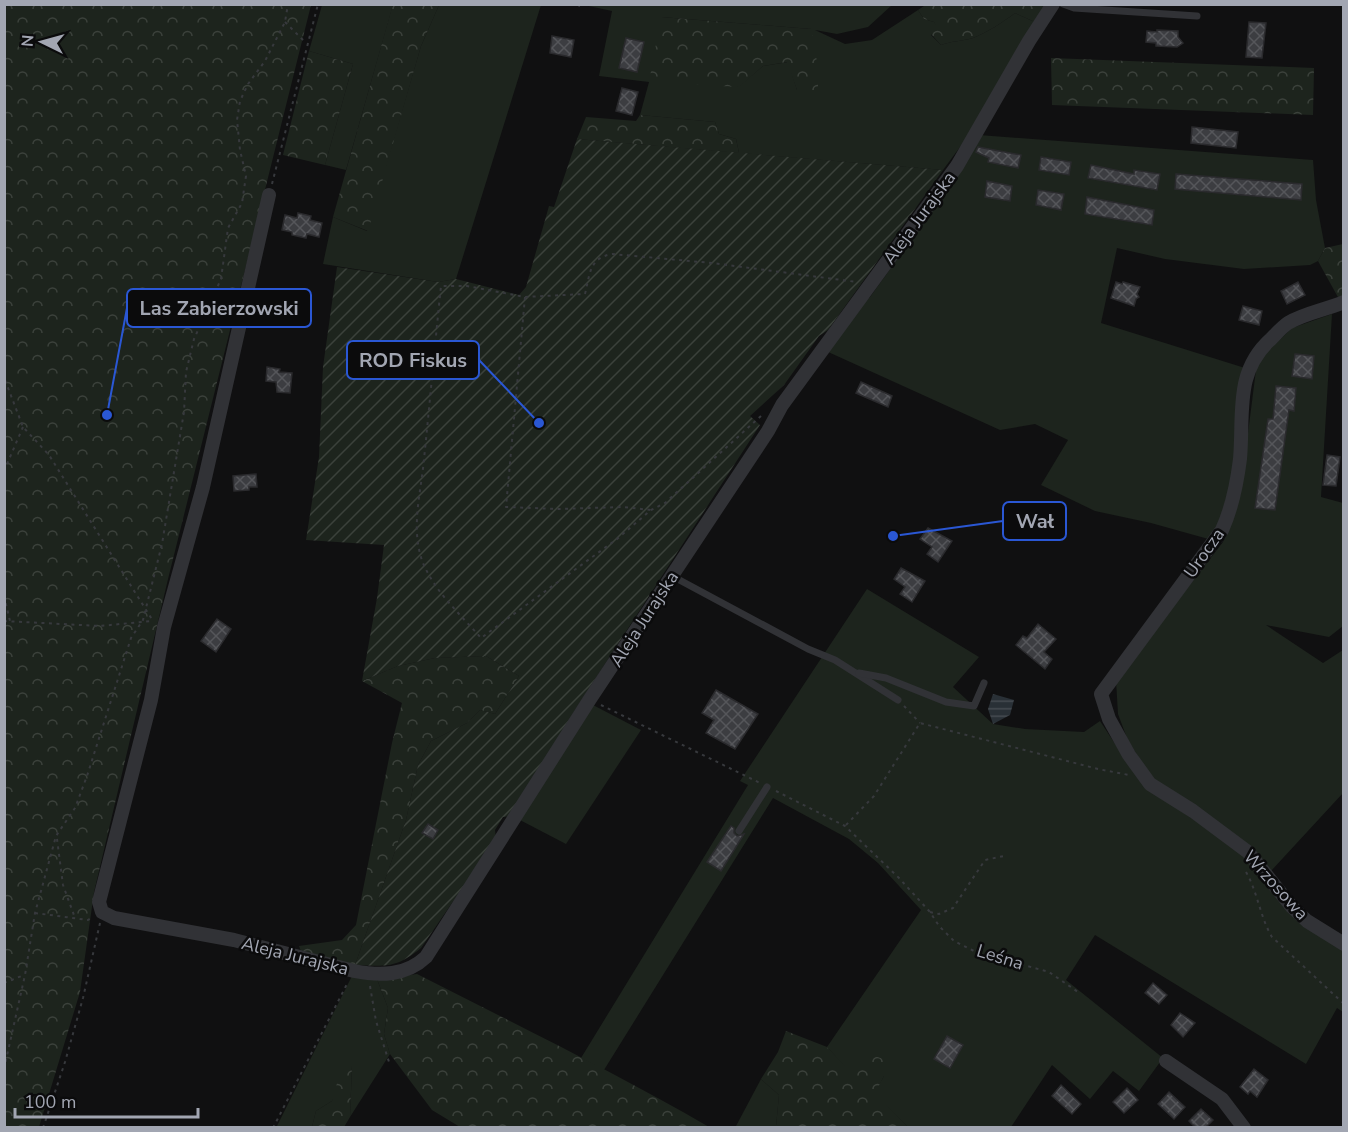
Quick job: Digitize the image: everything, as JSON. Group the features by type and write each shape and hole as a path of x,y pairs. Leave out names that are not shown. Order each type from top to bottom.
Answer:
{"street":[{"name":"Aleja Jurajska","path":"102,912 114,918 234,940 361,972 400,972 416,966 426,957 590,699 768,431 782,405 957,166 1053,4"},
{"path":"102,912 99,902 102,887 151,700 164,627 203,487 269,195"},
{"name":"Urocza","path":"1150,784 1109,719 1101,694 1222,530 1229,514 1240,460 1244,383 1250,364 1262,347 1287,324 1314,311 1344,302"},
{"name":"Wrzosowa","path":"1150,784 1193,811 1248,852 1292,907 1317,928 1344,944"},
{"path":"1167,1061 1222,1099 1244,1128"}],"lane":[{"path":"1063,4 1074,8 1197,16"},
{"path":"672,576 808,649 835,660 898,700"},
{"path":"854,672 886,678 946,702 974,706 984,683"},
{"path":"740,831 767,787"}],"path":[{"path":"4,1069 25,975 35,913 56,836 75,808 87,776 131,638 143,620 162,544 184,412 186,372 194,339 221,279 228,228 242,203 246,176 237,120 240,101 248,84 265,61 285,22 288,4"},
{"path":"269,195 318,4"},
{"path":"571,4 580,6"},
{"path":"285,22 308,44"},
{"path":"782,405 774,407 754,420 665,503 651,510 482,638 433,583 423,561 417,537 417,503 424,461 441,286 467,286 525,297 585,294 592,266 600,256 612,254 712,263 870,285"},
{"path":"525,297 506,507 558,509 623,507 651,510"},
{"path":"4,328 5,380 23,427 49,455 112,552 153,621"},
{"path":"4,471 23,427"},
{"path":"4,596 10,621"},
{"path":"4,621 100,626 143,620"},
{"path":"898,700 920,723 1098,769 1131,775"},
{"path":"845,825 874,796 920,723"},
{"path":"56,836 63,885 75,918"},
{"name":"Leśna","path":"1004,856 985,860 953,908 939,915 930,912 939,926 954,941 976,952 1049,972 1078,992"},
{"path":"1242,865 1252,882 1266,928 1272,937 1344,1004"},
{"path":"35,913 88,920 102,912"},
{"path":"43,1128 83,998 102,912"},
{"path":"361,972 389,1062"},
{"path":"273,1128 361,972"},
{"path":"4,982 25,975"}],"green space":[{"path":"393,4 439,5 421,46 368,231 333,217"},
{"path":"927,4 1048,5 1035,22 1015,13 979,36 941,45 931,34 936,26 934,22 924,19 918,10"},
{"path":"5,5 311,5 168,579 94,892 80,992 39,1127 5,1128"},
{"path":"322,5 393,5 346,170 325,165 353,64 309,51"},
{"path":"439,5 541,5 456,279 438,282 323,264 333,217 367,231 421,46"},
{"path":"584,5 892,5 868,27 837,34 815,30 845,44 872,40 918,10 924,19 934,22 937,26 931,35 941,45 979,36 1015,13 1035,22 980,120 943,170 739,153 736,139 719,134 715,122 640,115 649,82 599,76 612,11","holes":["661,17 811,29 797,90 788,62 763,66 738,87"]},
{"path":"661,17 811,29 818,67 818,93 797,90 787,62 763,66 739,87 649,82"},
{"path":"309,51 353,64 325,165 283,155"},
{"path":"1051,58 1314,68 1313,115 1052,105"},
{"path":"640,115 715,122 719,134 736,139 739,153 577,139 586,117 636,121"},
{"path":"979,135 1313,160 1316,200 1325,248 1318,261 1310,265 1244,269 1165,259 1117,248 1101,323 1245,368 1227,505 1212,540 1151,523 1095,511 1041,485 1068,440 1035,424 1000,430 826,351 859,307 870,297 953,182"},
{"path":"577,139 943,170 828,330 819,336 784,385 750,416 760,425 575,710 511,816 503,817 495,830 496,839 421,948 404,960 390,965 355,965 406,820 418,765 431,741 467,723 480,710 495,714 519,676 486,656 435,658 398,666 362,681 384,545 306,540 319,457 323,367 337,267 438,282 456,279 519,295 526,287 549,206 554,207"},
{"path":"1343,244 1343,297 1339,299 1318,261 1325,248"},
{"path":"1332,314 1321,497 1343,503 1343,626 1329,637 1266,625 1323,663 1343,650 1343,793 1271,871 1151,779 1127,738 1118,714 1116,680 1223,542 1240,496 1257,362 1292,328"},
{"path":"867,589 979,657 953,687 993,724 1025,729 1084,732 1100,721 1125,759 1149,789 1244,854 1343,949 1343,1012 1337,1008 1306,1064 1095,935 1066,980 1163,1058 1139,1091 1113,1071 1090,1099 1052,1065 1011,1127 908,1127 874,1093 884,1076 847,1069 827,1047 921,910 878,863 849,839 773,798 604,1070 581,1058 748,785 740,781"},
{"path":"486,656 519,676 495,714 480,710 467,723 431,741 418,765 406,820 355,965 302,954 299,946 342,940 356,925 402,703 362,681 398,666 435,658"},
{"path":"593,705 641,730 566,844 518,819"},
{"path":"417,974 601,1068 709,1127 460,1127 432,1110 390,1054 384,1034 388,1008 377,979"},
{"path":"352,976 377,979 388,1008 384,1034 390,1054 350,1117 352,1065 332,1101 316,1111 312,1127 276,1128"},
{"path":"786,1031 827,1047 847,1068 865,1053 887,1060 884,1076 875,1093 908,1127 776,1127 779,1095 761,1079 778,1052"},
{"path":"343,1062 352,1065 350,1117 344,1127 312,1127 316,1111 332,1101"},
{"path":"761,1079 779,1095 776,1127 735,1128"}],"shaded area":[{"path":"993,694 1014,700 1010,715 993,724 988,709"}],"building":[{"path":"1249,22 1266,23 1262,58 1246,57"},
{"path":"1157,30 1178,31 1178,37 1183,43 1177,47 1156,46 1156,43 1146,42 1147,31 1157,32"},
{"path":"552,36 574,40 571,57 550,53"},
{"path":"626,38 644,42 637,72 619,68"},
{"path":"622,88 638,92 632,115 616,111"},
{"path":"1192,127 1238,132 1236,148 1191,143"},
{"path":"978,147 1021,155 1018,168 988,162 989,158 976,152"},
{"path":"1041,157 1071,162 1069,175 1039,170"},
{"path":"1091,165 1134,174 1134,170 1160,174 1157,190 1088,178"},
{"path":"1176,174 1302,184 1301,200 1175,189"},
{"path":"987,181 1012,186 1010,201 985,197"},
{"path":"1038,190 1064,194 1061,210 1036,205"},
{"path":"1087,197 1154,210 1152,225 1085,214"},
{"path":"298,213 311,216 310,220 322,223 319,237 307,234 306,238 282,230 285,215 297,218"},
{"path":"1116,282 1140,287 1137,294 1139,297 1134,306 1111,298"},
{"path":"1298,282 1305,295 1287,304 1281,291"},
{"path":"1243,306 1262,311 1259,325 1239,320"},
{"path":"1295,354 1314,356 1312,379 1292,376"},
{"path":"267,367 280,369 279,372 292,373 290,393 277,392 276,382 266,381"},
{"path":"861,382 892,396 888,407 856,393"},
{"path":"1276,386 1296,388 1294,411 1289,410 1275,510 1255,508 1268,419 1273,419"},
{"path":"1327,455 1340,457 1336,486 1323,485"},
{"path":"256,474 257,487 234,491 233,476"},
{"path":"928,528 952,541 938,562 927,554 932,547 920,539"},
{"path":"901,568 925,581 912,602 900,594 905,587 894,579"},
{"path":"217,619 231,629 216,652 201,641"},
{"path":"1038,624 1056,639 1044,652 1052,659 1045,669 1016,645 1023,636 1027,638"},
{"path":"716,690 758,714 735,749 706,733 714,720 702,713"},
{"path":"428,824 438,830 433,839 422,833"},
{"path":"731,826 737,836 744,834 721,871 707,862"},
{"path":"1153,983 1167,995 1159,1004 1145,993"},
{"path":"1180,1013 1195,1023 1183,1037 1171,1025"},
{"path":"947,1036 963,1045 950,1068 934,1059"},
{"path":"1254,1069 1268,1080 1257,1097 1250,1091 1248,1094 1240,1087"},
{"path":"1061,1085 1081,1104 1072,1114 1052,1096"},
{"path":"1127,1088 1138,1100 1124,1113 1113,1102"},
{"path":"1169,1092 1185,1107 1174,1119 1158,1104"},
{"path":"1201,1109 1213,1120 1205,1128 1196,1128 1189,1121"}],"place":[{"name":"Las Zabierzowski","path":"107,415"},
{"name":"ROD Fiskus","path":"539,423"},
{"name":"Wał","path":"893,536"}]}
